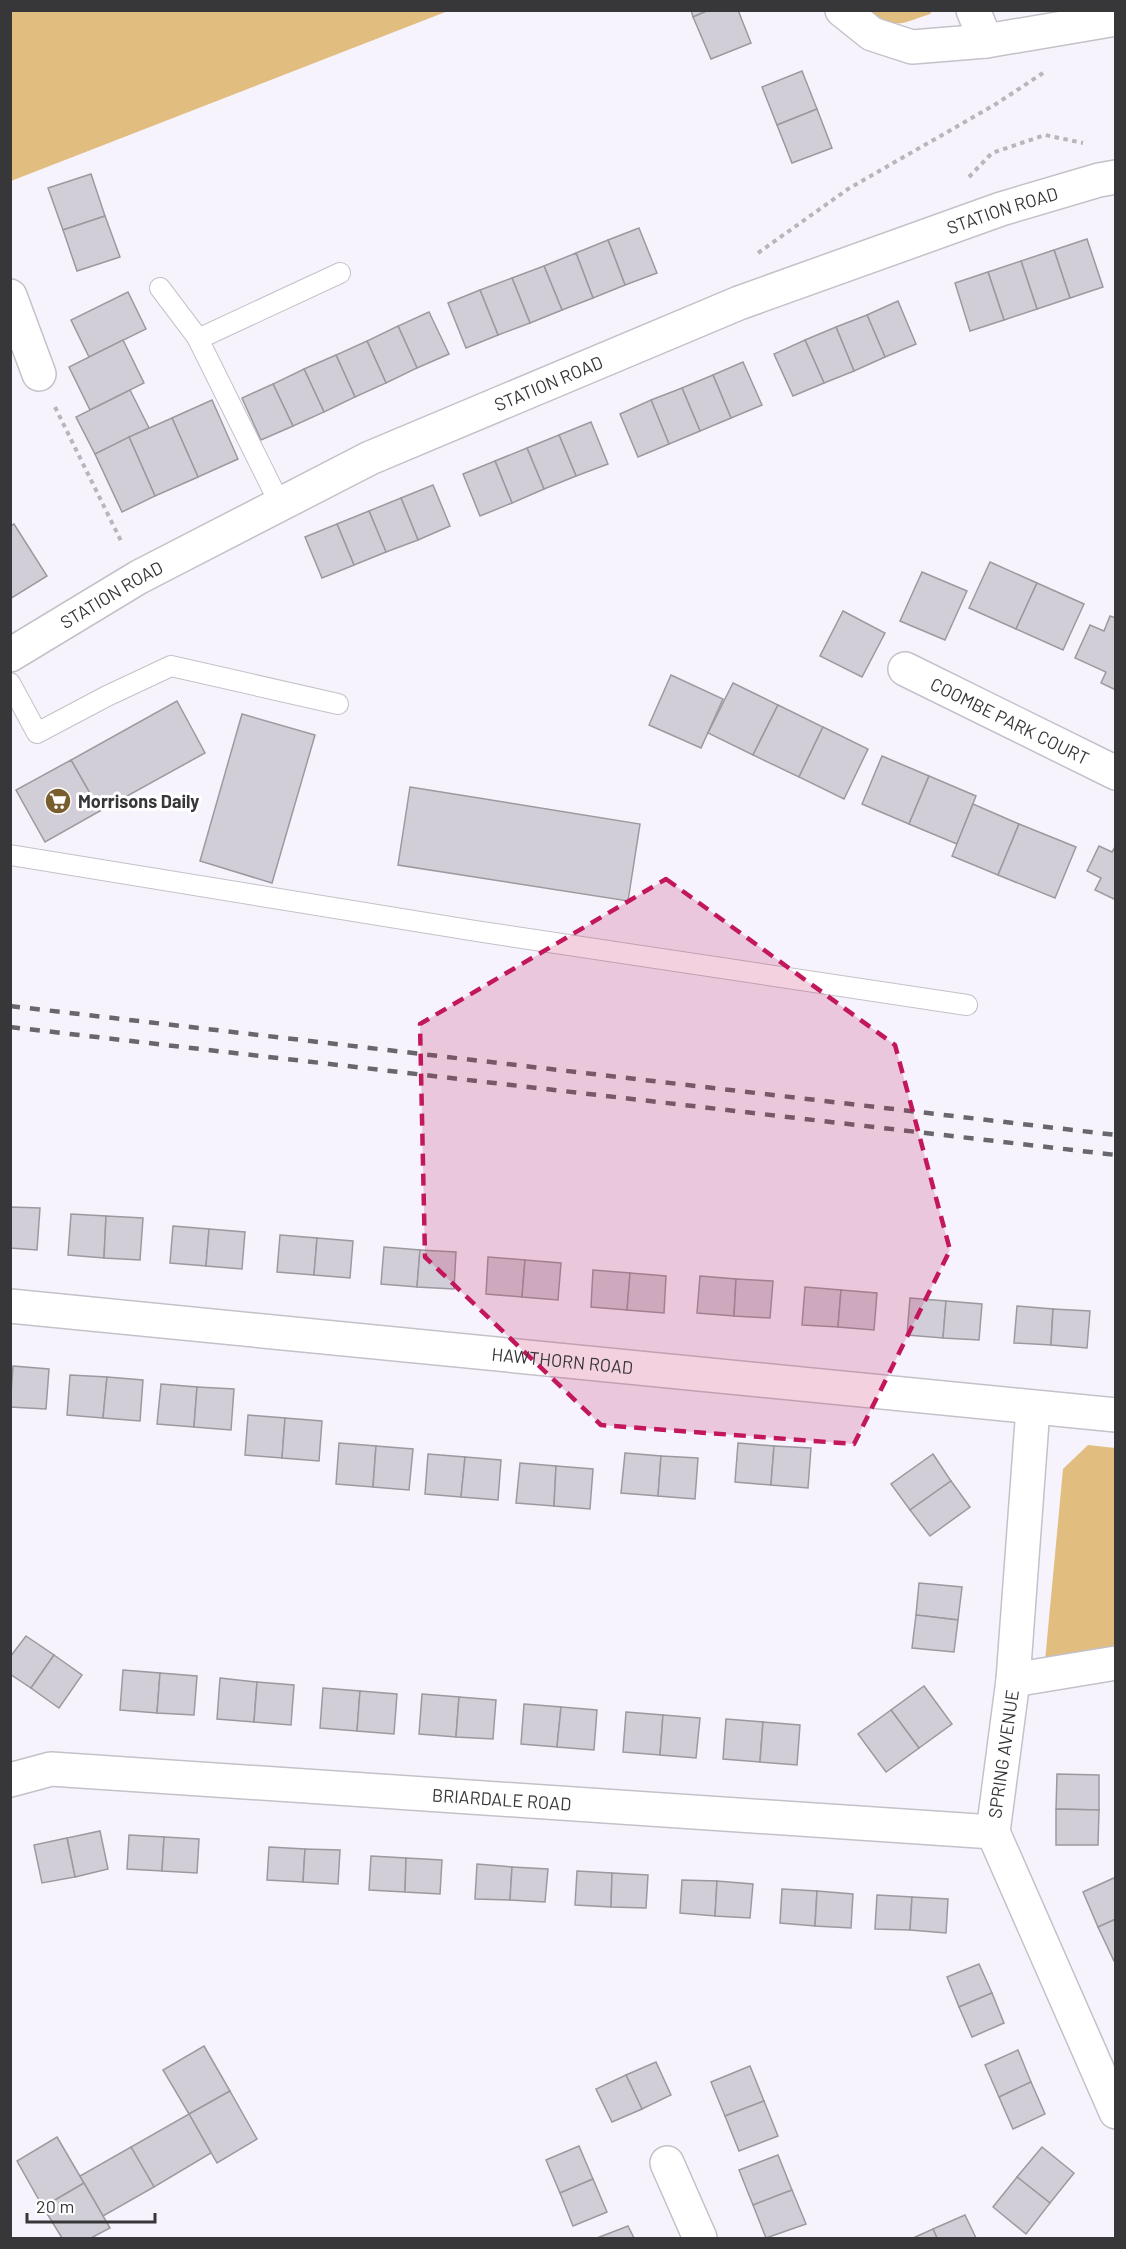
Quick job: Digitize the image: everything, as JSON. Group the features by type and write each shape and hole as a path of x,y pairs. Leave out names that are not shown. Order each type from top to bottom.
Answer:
{"street":[{"path":"842,10 872,34 912,47 986,41 1116,20"},
{"path":"974,10 986,41"},
{"name":"STATION ROAD","path":"10,655 139,577 370,458 739,303 1001,209 1098,180 1116,177"},
{"path":"10,296 26,362"},
{"name":"COOMBE PARK COURT","path":"905,669 1116,773"},
{"name":"HAWTHORN ROAD","path":"10,1306 1116,1415"},
{"name":"SPRING AVENUE","path":"1033,1408 1013,1680 993,1833 1116,2112"},
{"path":"1013,1680 1116,1663"},
{"name":"BRIARDALE ROAD","path":"10,1780 51,1769 993,1833"},
{"path":"667,2163 700,2238"}],"lane":[{"path":"198,339 340,273"},
{"path":"160,288 198,339 280,504"},
{"path":"10,683 37,733 171,666 338,704"},
{"path":"10,855 476,931 967,1005"}],"path":[{"path":"756,254 848,189 996,104 1043,72"},
{"path":"26,362 139,577"}],"highlighted area":[{"path":"666,879 895,1045 950,1250 854,1444 601,1425 425,1257 420,1024"}],"shaded area":[{"path":"11,10 448,10 448,11 11,181"},
{"path":"867,11 932,11 930,14 911,21 892,23"},
{"path":"1088,1445 1115,1448 1115,1648 1045,1661 1063,1469"}],"building":[{"path":"691,10 709,10 693,17"},
{"path":"709,10 738,10 751,43 711,59 693,17"},
{"path":"802,71 817,109 777,125 762,87"},
{"path":"817,109 832,148 792,163 777,125"},
{"path":"91,174 105,216 63,230 48,188"},
{"path":"105,216 120,257 77,271 63,230"},
{"path":"639,228 657,273 625,285 608,240"},
{"path":"1087,239 1103,287 1070,298 1054,250"},
{"path":"608,240 625,285 593,298 576,253"},
{"path":"1054,250 1070,298 1037,309 1021,261"},
{"path":"576,253 593,298 562,310 544,266"},
{"path":"1021,261 1037,309 1004,320 988,272"},
{"path":"544,266 562,310 530,323 512,278"},
{"path":"988,272 1004,320 970,331 955,283"},
{"path":"512,278 530,323 498,335 480,290"},
{"path":"480,290 498,335 466,348 448,303"},
{"path":"128,292 146,329 89,357 71,320"},
{"path":"898,301 916,344 885,357 867,315"},
{"path":"429,312 449,354 417,368 398,326"},
{"path":"867,315 885,357 854,371 836,327"},
{"path":"398,326 417,368 386,383 367,341"},
{"path":"836,327 854,371 824,383 805,340"},
{"path":"123,340 144,383 90,410 69,367"},
{"path":"805,340 824,383 793,396 774,354"},
{"path":"367,341 386,383 355,397 336,355"},
{"path":"336,355 355,397 324,412 304,369"},
{"path":"743,362 762,405 731,418 713,375"},
{"path":"304,369 324,412 293,426 273,384"},
{"path":"713,375 731,418 700,431 682,388"},
{"path":"273,384 293,426 261,440 242,398"},
{"path":"682,388 700,431 669,444 651,400"},
{"path":"130,390 149,428 95,454 76,417"},
{"path":"212,400 238,459 198,477 172,418"},
{"path":"651,400 669,444 638,457 620,414"},
{"path":"172,418 198,477 155,496 129,437"},
{"path":"591,422 608,464 576,476 559,435"},
{"path":"559,435 576,476 544,489 527,448"},
{"path":"129,437 155,496 122,512 95,454"},
{"path":"527,448 544,489 512,503 495,461"},
{"path":"495,461 512,503 480,516 463,474"},
{"path":"433,485 450,526 418,540 401,498"},
{"path":"401,498 418,540 386,552 369,511"},
{"path":"369,511 386,552 354,565 337,524"},
{"path":"14,524 47,576 10,599 10,526"},
{"path":"337,524 354,565 322,578 305,537"},
{"path":"990,562 1037,583 1016,629 969,608"},
{"path":"922,572 967,591 945,640 900,621"},
{"path":"1037,583 1084,604 1063,650 1016,629"},
{"path":"843,611 885,633 862,677 820,656"},
{"path":"1110,616 1116,618 1116,690 1101,683 1106,672 1075,658 1090,625 1104,631"},
{"path":"671,675 723,699 701,748 649,725"},
{"path":"733,683 778,705 753,755 708,733"},
{"path":"177,701 205,753 100,811 71,760"},
{"path":"778,705 823,727 799,777 753,755"},
{"path":"242,714 315,735 272,883 200,861"},
{"path":"823,727 868,749 844,799 799,777"},
{"path":"882,756 929,776 909,824 862,804"},
{"name":"Morrisons Daily","path":"71,760 100,811 45,842 16,790"},
{"path":"929,776 976,796 957,844 909,824"},
{"path":"410,787 640,824 628,901 398,865"},
{"path":"973,804 1019,824 998,875 952,856"},
{"path":"1019,824 1076,847 1055,898 998,875"},
{"path":"1116,845 1116,900 1095,890 1101,878 1087,871 1099,846 1112,852"},
{"path":"10,1207 40,1208 37,1250 10,1248"},
{"path":"71,1214 106,1216 104,1258 68,1255"},
{"path":"106,1216 143,1218 140,1260 104,1258"},
{"path":"173,1226 209,1229 206,1266 170,1263"},
{"path":"209,1229 245,1232 242,1269 206,1266"},
{"path":"280,1235 317,1238 314,1275 277,1272"},
{"path":"317,1238 353,1241 350,1278 314,1275"},
{"path":"384,1247 420,1250 417,1287 381,1284"},
{"path":"420,1250 456,1252 454,1289 417,1287"},
{"path":"488,1257 525,1260 522,1297 486,1294"},
{"path":"525,1260 561,1263 558,1300 522,1297"},
{"path":"593,1270 630,1273 627,1310 591,1307"},
{"path":"630,1273 666,1276 664,1313 627,1310"},
{"path":"700,1276 736,1279 734,1316 697,1313"},
{"path":"736,1279 773,1281 770,1318 734,1316"},
{"path":"805,1287 841,1290 838,1327 802,1325"},
{"path":"841,1290 877,1293 874,1330 838,1327"},
{"path":"910,1298 946,1301 943,1338 907,1335"},
{"path":"946,1301 982,1304 979,1340 943,1338"},
{"path":"1017,1306 1053,1309 1051,1345 1014,1343"},
{"path":"1053,1309 1090,1311 1087,1348 1051,1345"},
{"path":"13,1366 49,1369 46,1409 10,1407"},
{"path":"70,1375 107,1377 103,1418 67,1415"},
{"path":"107,1377 143,1380 140,1421 103,1418"},
{"path":"161,1384 197,1387 194,1427 157,1424"},
{"path":"197,1387 234,1389 231,1430 194,1427"},
{"path":"248,1415 285,1418 282,1458 245,1455"},
{"path":"285,1418 322,1421 319,1461 282,1458"},
{"path":"339,1443 376,1446 373,1487 336,1484"},
{"path":"738,1443 774,1446 771,1485 735,1482"},
{"path":"376,1446 413,1449 409,1490 373,1487"},
{"path":"774,1446 811,1448 808,1488 771,1485"},
{"path":"625,1453 661,1456 658,1496 621,1493"},
{"path":"428,1454 465,1457 461,1497 425,1494"},
{"path":"933,1454 951,1481 910,1510 891,1484"},
{"path":"661,1456 698,1458 695,1499 658,1496"},
{"path":"465,1457 501,1460 498,1500 461,1497"},
{"path":"520,1463 556,1466 554,1506 516,1503"},
{"path":"556,1466 593,1469 590,1509 554,1506"},
{"path":"951,1481 970,1507 930,1536 910,1510"},
{"path":"919,1583 962,1587 958,1620 916,1615"},
{"path":"916,1615 958,1620 954,1652 912,1648"},
{"path":"26,1636 54,1655 31,1688 10,1674 10,1657"},
{"path":"54,1655 82,1675 59,1708 31,1688"},
{"path":"123,1670 160,1673 157,1713 120,1710"},
{"path":"160,1673 197,1676 194,1715 157,1713"},
{"path":"220,1678 257,1682 254,1722 217,1719"},
{"path":"257,1682 294,1685 291,1725 254,1722"},
{"path":"924,1686 952,1724 919,1748 891,1710"},
{"path":"323,1688 360,1691 357,1731 320,1728"},
{"path":"360,1691 397,1694 394,1734 357,1731"},
{"path":"422,1694 459,1697 456,1737 419,1734"},
{"path":"459,1697 496,1700 493,1739 456,1737"},
{"path":"524,1704 561,1707 557,1747 521,1744"},
{"path":"561,1707 597,1710 594,1750 557,1747"},
{"path":"891,1710 919,1748 886,1772 858,1734"},
{"path":"626,1712 663,1715 660,1755 623,1752"},
{"path":"663,1715 700,1718 696,1758 660,1755"},
{"path":"726,1719 763,1722 760,1762 723,1759"},
{"path":"763,1722 800,1725 797,1765 760,1762"},
{"path":"1057,1774 1099,1775 1099,1810 1056,1809"},
{"path":"1056,1809 1099,1810 1098,1845 1056,1845"},
{"path":"100,1831 108,1869 75,1877 67,1838"},
{"path":"129,1835 164,1837 162,1871 127,1869"},
{"path":"164,1837 199,1839 197,1873 162,1871"},
{"path":"67,1838 75,1877 42,1883 34,1845"},
{"path":"269,1847 305,1849 303,1882 267,1880"},
{"path":"305,1849 340,1850 338,1884 303,1882"},
{"path":"371,1856 406,1858 405,1892 369,1890"},
{"path":"406,1858 442,1860 440,1894 405,1892"},
{"path":"477,1864 512,1867 510,1900 475,1899"},
{"path":"512,1867 548,1869 545,1902 510,1900"},
{"path":"577,1871 612,1873 611,1907 575,1905"},
{"path":"612,1873 648,1875 646,1908 611,1907"},
{"path":"1116,1877 1116,1919 1098,1927 1083,1892"},
{"path":"682,1880 717,1881 715,1916 680,1913"},
{"path":"717,1881 753,1884 750,1918 715,1916"},
{"path":"782,1889 817,1891 815,1926 780,1923"},
{"path":"817,1891 853,1894 851,1928 815,1926"},
{"path":"877,1895 912,1897 910,1930 875,1929"},
{"path":"912,1897 948,1899 946,1933 910,1930"},
{"path":"1116,1919 1116,1960 1114,1961 1098,1927"},
{"path":"979,1964 992,1993 959,2007 947,1977"},
{"path":"992,1993 1004,2023 972,2037 959,2007"},
{"path":"204,2046 230,2091 189,2114 163,2070"},
{"path":"1018,2050 1031,2082 999,2097 985,2065"},
{"path":"656,2062 671,2095 642,2109 626,2075"},
{"path":"750,2066 764,2101 725,2116 711,2082"},
{"path":"626,2075 642,2109 612,2122 596,2089"},
{"path":"1031,2082 1045,2114 1013,2129 999,2097"},
{"path":"230,2091 257,2139 217,2163 189,2114"},
{"path":"764,2101 778,2136 739,2151 725,2116"},
{"path":"189,2114 211,2153 154,2187 131,2147"},
{"path":"57,2137 84,2183 43,2207 17,2161"},
{"path":"579,2146 593,2179 560,2193 546,2160"},
{"path":"131,2147 154,2187 103,2216 80,2176"},
{"path":"1042,2147 1074,2173 1050,2203 1017,2177"},
{"path":"778,2155 792,2190 753,2205 739,2170"},
{"path":"1017,2177 1050,2203 1026,2234 993,2207"},
{"path":"593,2179 607,2212 573,2226 560,2193"},
{"path":"84,2183 110,2228 91,2238 62,2238 43,2207"},
{"path":"792,2190 806,2224 766,2238 753,2205"},
{"path":"965,2215 976,2238 937,2238 933,2229"},
{"path":"628,2226 634,2238 597,2238"},
{"path":"933,2229 937,2238 913,2238"}],"railway":[{"path":"10,1006 1116,1135"},
{"path":"10,1027 1116,1155"}],"place":[{"name":"Morrisons Daily","path":"58,801"}]}
